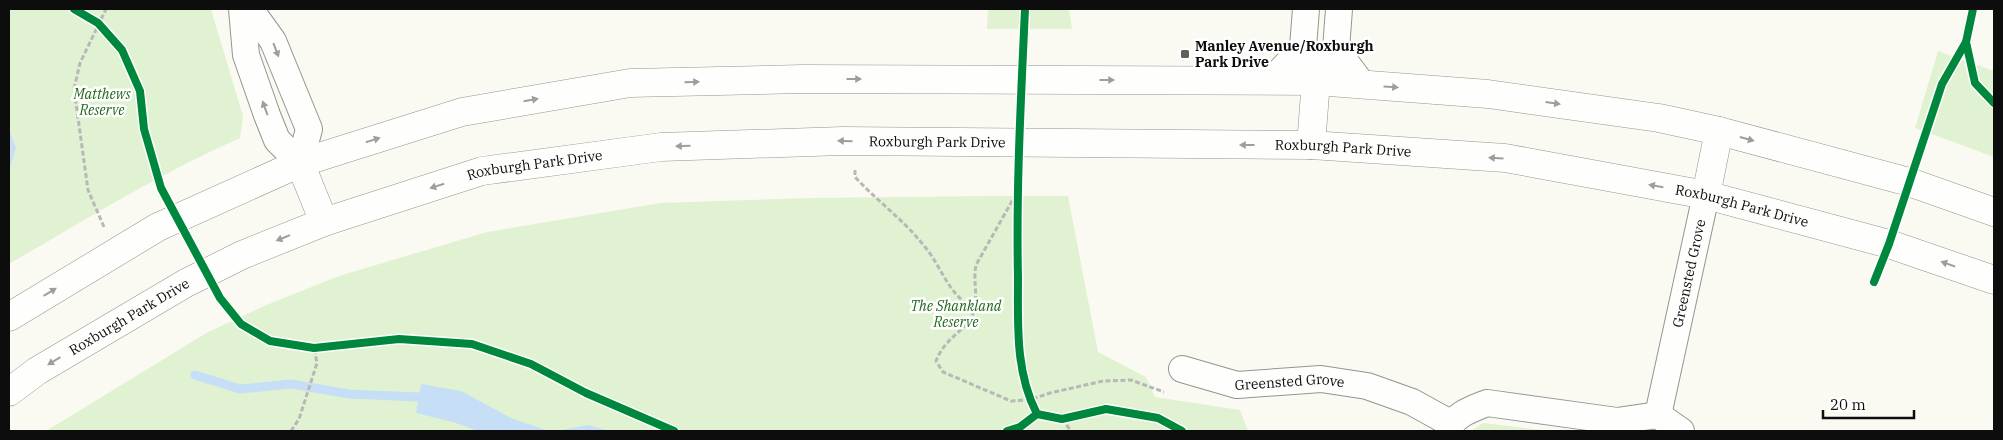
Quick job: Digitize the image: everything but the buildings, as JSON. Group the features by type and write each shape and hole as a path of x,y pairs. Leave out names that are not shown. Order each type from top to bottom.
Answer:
{"street":[{"path":"242,9 246,56 277,140 300,163 324,222"},
{"path":"250,9 272,41 308,129 300,163"},
{"path":"1306,9 1303,48 1316,81"},
{"path":"1310,145 1316,81 1336,49 1339,9"},
{"path":"1271,81 1303,48"},
{"path":"1336,49 1362,84"},
{"path":"9,317 158,227 213,200 300,163 462,112 630,83 802,79 1316,81 1488,94 1659,118 1719,131 1909,182 1994,212"},
{"path":"308,129 343,149"},
{"name":"Greensted Grove","path":"1182,368 1237,385 1320,378 1367,386 1412,402 1449,427 1467,411 1486,403 1617,421 1658,414 1719,131"},
{"path":"264,178 277,140"},
{"name":"Roxburgh Park Drive","path":"9,392 37,371 186,283 242,255 324,222 482,171 661,147 856,141 1310,145 1505,158 1706,194 1889,244 1994,280"},
{"path":"1658,414 1681,431"}],"path":[{"path":"106,9 80,63 74,89 88,190 117,252"},
{"path":"90,18 104,30"},
{"path":"856,141 855,177 901,218 927,248 960,301 974,309"},
{"path":"1016,184 1016,214"},
{"path":"1016,194 976,266 974,275 976,300 971,318 941,348 936,361 943,372 1011,401 1030,400 1050,393 1103,381 1131,380 1165,393 1182,368"},
{"path":"305,347 323,347"},
{"path":"291,431 299,419 317,363 314,348"},
{"path":"1054,418 1071,417"},
{"path":"1062,419 1072,431"}],"green space":[{"name":"Matthews Reserve","path":"9,9 211,9 243,116 240,138 151,182 9,264"},
{"path":"988,9 1069,9 1072,29 987,29"},
{"path":"1938,51 1994,71 1994,157 1915,128"},
{"name":"The Shankland Reserve","path":"1068,196 1098,352 1146,377 1155,397 1240,410 1248,431 46,431 208,332 264,306 339,276 487,232 660,203 809,198"},
{"path":"1483,423 1552,431 1471,431"}],"water":[{"path":"9,130 16,148 9,171"},
{"path":"421,384 461,391 511,418 549,431 478,431 453,422 416,413"},
{"path":"588,425 610,431 557,431"}],"waterway":[{"path":"195,375 240,389 291,384 349,394 419,397"}],"cycle path":[{"path":"74,9 98,23 122,50 140,91 144,129 161,188 220,298 241,324 270,341 314,348 399,339 472,344 531,364 586,393 674,431"},
{"path":"1025,9 1018,177 1018,330 1021,365 1030,398 1037,414"},
{"path":"1874,282 1889,244 1942,84 1966,42 1973,9"},
{"path":"1966,42 1975,83 1994,103"},
{"path":"1007,431 1020,427 1037,414 1062,419 1106,409 1158,418 1182,431"}],"place":[{"name":"Manley Avenue/Roxburgh Park Drive","path":"1185,54"}]}
